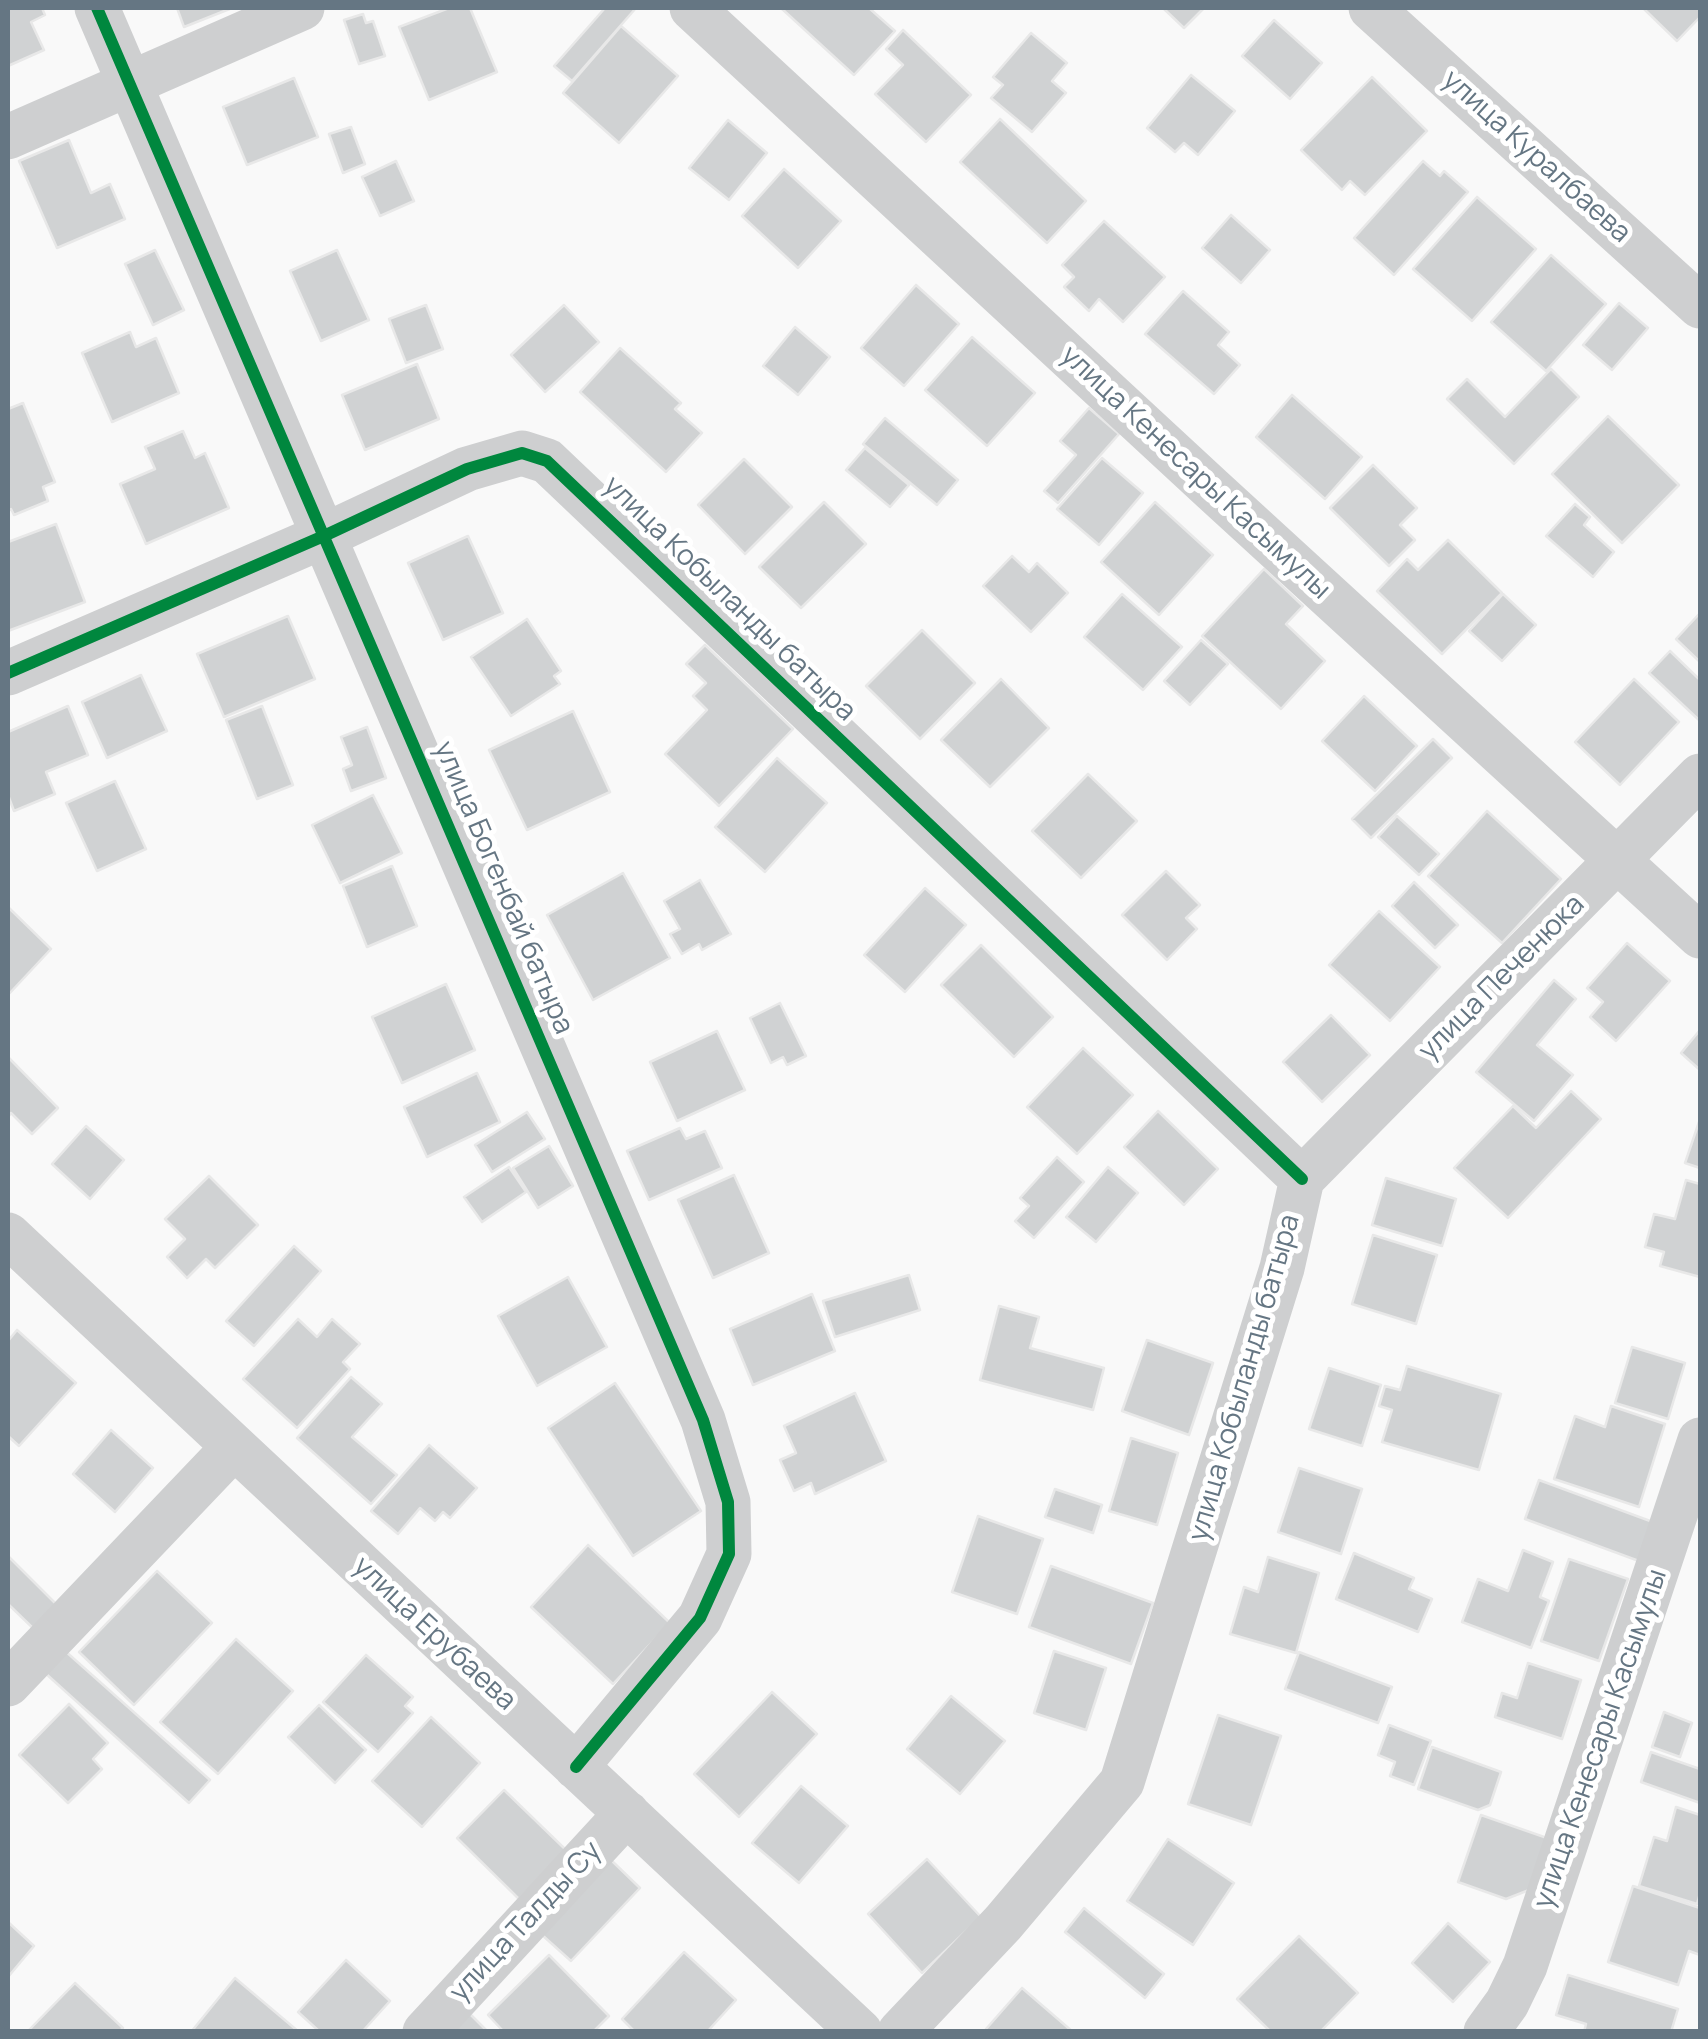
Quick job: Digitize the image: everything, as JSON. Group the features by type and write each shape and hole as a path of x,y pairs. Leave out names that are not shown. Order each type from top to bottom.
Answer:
{"street":[{"name":"улица Богенбай батыра","path":"97,8 703,1420 728,1502 730,1554 700,1618 576,1767"},
{"path":"8,138 302,8"},
{"name":"улица Кенесары Касымулы","path":"692,8 1700,936"},
{"name":"улица Куралбаева","path":"1371,8 1696,293"},
{"name":"улица Кобыланды батыра","path":"8,673 496,458 522,452 548,460 1302,1179 1282,1268 1122,1782 1003,1924 900,2032"},
{"name":"улица Печенюка","path":"1302,1179 1700,776"},
{"name":"улица Ерубаева","path":"8,1236 860,2032"},
{"name":"улица Кенесары Касымулы","path":"1486,2032 1507,2003 1525,1966 1700,1440"},
{"path":"16,1657 234,1447"},
{"name":"улица Талды Су","path":"426,2032 627,1813"}],"building":[{"path":"8,8 42,8 45,15 31,22 44,50 8,66"},
{"path":"177,8 232,8 184,27"},
{"path":"449,8 470,8 497,72 429,100 399,27"},
{"path":"605,8 636,8 572,81 554,66"},
{"path":"781,8 869,8 895,31 854,75"},
{"path":"1163,8 1204,8 1184,28"},
{"path":"1643,8 1700,8 1700,17 1677,41"},
{"path":"363,14 366,23 373,21 385,56 359,64 344,20"},
{"path":"1274,20 1322,63 1290,99 1242,56"},
{"path":"621,26 678,76 619,143 563,93"},
{"path":"903,30 971,95 926,142 875,94 903,65 886,49"},
{"path":"1031,33 1067,63 1052,81 1066,93 1032,132 991,98 1003,85 993,77"},
{"path":"1191,75 1235,111 1198,155 1184,143 1175,152 1147,128"},
{"path":"1372,77 1427,131 1365,195 1350,181 1342,190 1301,150"},
{"path":"294,78 318,137 247,165 223,107"},
{"path":"1000,119 1086,201 1047,243 960,162"},
{"path":"728,120 767,153 729,200 689,168"},
{"path":"351,127 365,164 343,173 329,134"},
{"path":"69,140 91,193 110,184 125,219 57,248 19,161"},
{"path":"396,161 414,201 380,216 362,177"},
{"path":"1423,161 1440,176 1444,171 1468,192 1394,275 1354,238"},
{"path":"784,169 841,221 798,268 742,216"},
{"path":"1477,197 1536,249 1472,321 1413,269"},
{"path":"1231,215 1270,250 1241,283 1202,248"},
{"path":"1104,221 1165,277 1123,322 1099,299 1089,311 1064,287 1074,277 1062,265"},
{"path":"155,250 184,310 153,325 125,264"},
{"path":"337,250 369,320 321,341 290,271"},
{"path":"1551,255 1606,304 1546,371 1491,322"},
{"path":"916,285 959,324 904,386 861,348"},
{"path":"1183,291 1229,332 1218,345 1240,365 1214,394 1145,334"},
{"path":"1619,303 1648,328 1612,370 1583,345"},
{"path":"426,305 443,349 406,363 389,319"},
{"path":"564,305 599,342 545,392 511,355"},
{"path":"795,327 830,357 798,395 763,366"},
{"path":"130,332 136,347 156,338 179,393 112,422 82,353"},
{"path":"972,337 1035,393 987,446 925,390"},
{"path":"620,348 681,403 675,409 702,433 666,472 580,392"},
{"path":"417,364 439,419 365,450 342,395"},
{"path":"1551,369 1579,397 1514,464 1447,399 1467,379 1505,417"},
{"path":"1292,395 1362,457 1325,499 1256,437"},
{"path":"23,403 55,482 43,487 48,501 14,515 11,509 8,511 8,409"},
{"path":"1089,408 1119,434 1058,503 1044,491 1076,455 1060,441"},
{"path":"1608,416 1679,485 1622,543 1552,474"},
{"path":"885,418 958,480 937,505 863,444"},
{"path":"183,431 195,458 205,453 229,508 146,544 120,484 155,469 145,447"},
{"path":"865,448 909,485 890,507 846,470"},
{"path":"1102,458 1143,493 1099,545 1057,509"},
{"path":"744,459 792,507 745,554 698,505"},
{"path":"1373,465 1417,508 1400,525 1415,540 1389,566 1330,508"},
{"path":"824,502 866,544 801,608 759,567"},
{"path":"1155,502 1213,555 1159,615 1101,562"},
{"path":"1575,504 1590,517 1584,525 1614,552 1593,577 1546,536"},
{"path":"56,524 85,602 8,631 8,542"},
{"path":"468,536 503,613 443,640 408,563"},
{"path":"1448,540 1502,593 1442,654 1377,591 1407,559 1418,570"},
{"path":"1012,556 1029,572 1037,563 1068,593 1031,632 983,586"},
{"path":"1264,569 1303,606 1286,624 1325,661 1281,709 1202,636"},
{"path":"1122,594 1182,647 1143,690 1084,637"},
{"path":"1503,594 1536,625 1502,661 1469,631"},
{"path":"1700,613 1700,662 1676,639"},
{"path":"288,616 315,679 224,717 197,654"},
{"path":"527,619 561,671 554,676 560,684 511,716 471,657"},
{"path":"922,630 975,683 920,739 866,686"},
{"path":"1201,640 1228,664 1190,705 1164,681"},
{"path":"705,645 793,729 719,806 665,754 707,710 693,696 706,683 686,664"},
{"path":"1670,651 1700,680 1700,721 1649,673"},
{"path":"141,675 167,731 107,758 82,702"},
{"path":"1001,679 1049,728 990,787 941,740"},
{"path":"1634,679 1679,722 1620,785 1575,742"},
{"path":"1364,696 1417,746 1375,791 1322,741"},
{"path":"68,706 88,755 46,772 55,794 14,811 8,795 8,732"},
{"path":"262,706 293,785 257,799 226,720"},
{"path":"573,711 610,792 527,830 489,750"},
{"path":"367,727 386,778 351,791 343,769 352,765 341,737"},
{"path":"1433,739 1452,758 1371,838 1352,819"},
{"path":"777,758 827,803 765,872 715,827"},
{"path":"1088,774 1137,821 1081,878 1032,831"},
{"path":"115,781 146,849 97,871 66,803"},
{"path":"373,795 402,853 340,883 312,825"},
{"path":"1487,811 1561,879 1502,943 1428,876"},
{"path":"1397,816 1439,854 1419,875 1378,837"},
{"path":"392,866 417,926 367,947 343,886"},
{"path":"1166,871 1200,905 1186,918 1197,929 1167,960 1122,915"},
{"path":"623,873 670,958 593,1000 547,915"},
{"path":"700,880 731,934 702,950 699,944 682,954 670,934 680,929 664,901"},
{"path":"1414,882 1458,925 1435,948 1392,906"},
{"path":"925,888 966,925 905,992 864,955"},
{"path":"8,907 51,949 8,995"},
{"path":"1379,911 1440,967 1390,1021 1329,965"},
{"path":"1627,943 1670,981 1616,1041 1590,1017 1603,1002 1587,988"},
{"path":"981,945 1053,1017 1014,1057 941,985"},
{"path":"1554,980 1576,999 1537,1045 1573,1075 1534,1121 1476,1072"},
{"path":"446,984 475,1050 402,1083 372,1017"},
{"path":"780,1003 806,1056 787,1065 783,1057 771,1063 750,1018"},
{"path":"1331,1015 1370,1055 1322,1102 1283,1062"},
{"path":"1700,1030 1700,1070 1681,1053"},
{"path":"717,1031 745,1090 677,1121 650,1062"},
{"path":"1083,1048 1133,1095 1077,1154 1027,1107"},
{"path":"8,1057 58,1108 32,1134 11,1113 8,1117"},
{"path":"477,1073 500,1122 427,1157 404,1107"},
{"path":"1571,1091 1601,1119 1508,1218 1454,1168 1513,1106 1536,1128"},
{"path":"1158,1111 1218,1169 1184,1205 1124,1147"},
{"path":"527,1112 545,1139 492,1172 475,1145"},
{"path":"1700,1119 1700,1168 1685,1163"},
{"path":"86,1126 124,1160 90,1199 52,1164"},
{"path":"680,1128 686,1139 705,1131 722,1168 649,1200 627,1151"},
{"path":"549,1146 573,1186 538,1208 513,1168"},
{"path":"1057,1157 1084,1182 1034,1238 1015,1221 1029,1206 1020,1198"},
{"path":"509,1167 526,1192 482,1222 464,1197"},
{"path":"1108,1167 1138,1193 1096,1242 1066,1217"},
{"path":"734,1175 769,1253 713,1278 678,1200"},
{"path":"209,1176 258,1225 215,1268 206,1259 187,1278 167,1257 185,1239 165,1219"},
{"path":"1386,1178 1456,1199 1442,1246 1372,1225"},
{"path":"1686,1180 1700,1184 1700,1277 1660,1266 1664,1252 1645,1247 1654,1214 1675,1219"},
{"path":"1373,1235 1437,1255 1416,1324 1352,1304"},
{"path":"294,1246 321,1271 254,1346 226,1321"},
{"path":"909,1275 920,1310 835,1337 823,1301"},
{"path":"568,1277 607,1347 537,1386 498,1316"},
{"path":"812,1294 835,1351 753,1385 730,1329"},
{"path":"999,1306 1039,1317 1030,1348 1104,1368 1093,1410 980,1380"},
{"path":"298,1319 317,1337 332,1319 360,1344 343,1362 350,1369 297,1428 243,1379"},
{"path":"17,1330 76,1383 19,1446 8,1436 8,1341"},
{"path":"1147,1340 1213,1363 1189,1435 1122,1411"},
{"path":"1632,1347 1685,1363 1668,1419 1615,1403"},
{"path":"1407,1366 1501,1394 1479,1470 1382,1442 1392,1410 1379,1406 1385,1386 1400,1390"},
{"path":"1329,1368 1381,1385 1362,1446 1309,1429"},
{"path":"351,1377 382,1404 352,1437 397,1475 371,1504 297,1438"},
{"path":"615,1383 701,1511 633,1556 548,1428"},
{"path":"855,1393 886,1461 815,1494 811,1483 794,1491 780,1460 796,1453 784,1426"},
{"path":"1611,1406 1665,1424 1639,1507 1554,1479 1575,1416 1605,1427"},
{"path":"111,1430 153,1468 115,1512 73,1474"},
{"path":"1131,1438 1178,1453 1157,1525 1109,1511"},
{"path":"429,1445 477,1488 450,1518 443,1512 435,1521 420,1508 398,1534 371,1511"},
{"path":"1299,1468 1362,1489 1341,1554 1278,1532"},
{"path":"1539,1480 1661,1525 1647,1564 1525,1519"},
{"path":"1055,1489 1102,1505 1093,1533 1045,1517"},
{"path":"978,1516 1043,1539 1017,1614 952,1592"},
{"path":"588,1545 670,1623 613,1684 531,1607"},
{"path":"1523,1550 1553,1562 1540,1597 1549,1601 1531,1648 1462,1622 1478,1579 1508,1591"},
{"path":"1354,1553 1414,1578 1409,1589 1432,1599 1418,1632 1336,1599"},
{"path":"8,1556 60,1608 37,1632 8,1604"},
{"path":"1268,1557 1319,1573 1296,1653 1230,1634 1244,1587 1258,1592"},
{"path":"1569,1559 1628,1579 1599,1661 1541,1641"},
{"path":"1051,1566 1153,1603 1131,1664 1029,1627"},
{"path":"157,1571 212,1623 134,1705 79,1652"},
{"path":"236,1639 293,1691 218,1774 160,1722"},
{"path":"64,1650 210,1780 189,1803 44,1672"},
{"path":"1054,1651 1106,1668 1086,1730 1034,1713"},
{"path":"1299,1652 1392,1687 1378,1723 1285,1689"},
{"path":"366,1655 413,1697 405,1706 413,1713 378,1752 323,1702"},
{"path":"1528,1663 1581,1680 1562,1739 1495,1717 1502,1693 1517,1698"},
{"path":"772,1692 817,1734 739,1817 694,1774"},
{"path":"951,1696 1005,1741 960,1794 907,1749"},
{"path":"69,1704 108,1743 93,1759 102,1769 68,1803 19,1755"},
{"path":"319,1705 366,1750 335,1783 288,1737"},
{"path":"1664,1712 1692,1723 1680,1757 1652,1747"},
{"path":"1218,1715 1281,1736 1251,1825 1188,1804"},
{"path":"431,1717 480,1763 422,1827 372,1781"},
{"path":"1389,1725 1431,1741 1414,1785 1390,1776 1395,1762 1378,1755"},
{"path":"1432,1747 1501,1772 1490,1805 1478,1810 1418,1789"},
{"path":"1651,1752 1700,1769 1700,1803 1641,1782"},
{"path":"801,1786 848,1826 799,1883 752,1843"},
{"path":"504,1790 566,1850 519,1899 457,1838"},
{"path":"1676,1807 1700,1815 1697,1904 1639,1886 1654,1837 1667,1841"},
{"path":"1481,1815 1547,1838 1529,1890 1506,1899 1458,1882"},
{"path":"1168,1839 1234,1883 1193,1945 1127,1901"},
{"path":"927,1859 981,1917 922,1973 868,1914"},
{"path":"611,1860 640,1888 571,1961 541,1934"},
{"path":"1633,1886 1700,1908 1700,1955 1689,1951 1678,1985 1608,1962"},
{"path":"1084,1908 1164,1974 1145,1998 1065,1932"},
{"path":"8,1922 34,1946 8,1977"},
{"path":"1448,1923 1490,1962 1453,2002 1412,1963"},
{"path":"1299,1936 1358,1993 1320,2032 1271,2032 1237,1999"},
{"path":"684,1952 736,2000 707,2032 635,2032 622,2019"},
{"path":"549,1955 609,2016 593,2032 504,2032 488,2015"},
{"path":"346,1960 390,2001 362,2032 320,2032 298,2012"},
{"path":"1568,1975 1678,2009 1671,2032 1584,2032 1586,2024 1556,2015"},
{"path":"235,1978 299,2032 191,2032"},
{"path":"75,1983 123,2028 119,2032 28,2031"},
{"path":"1022,1988 1073,2032 989,2032 986,2029"},
{"path":"466,2010 488,2032 446,2032"}],"cycle path":[{"path":"97,8 703,1420 728,1502 729,1554 700,1618 576,1767"},
{"path":"8,673 326,535 467,469 522,453 547,461 1302,1179"}]}
